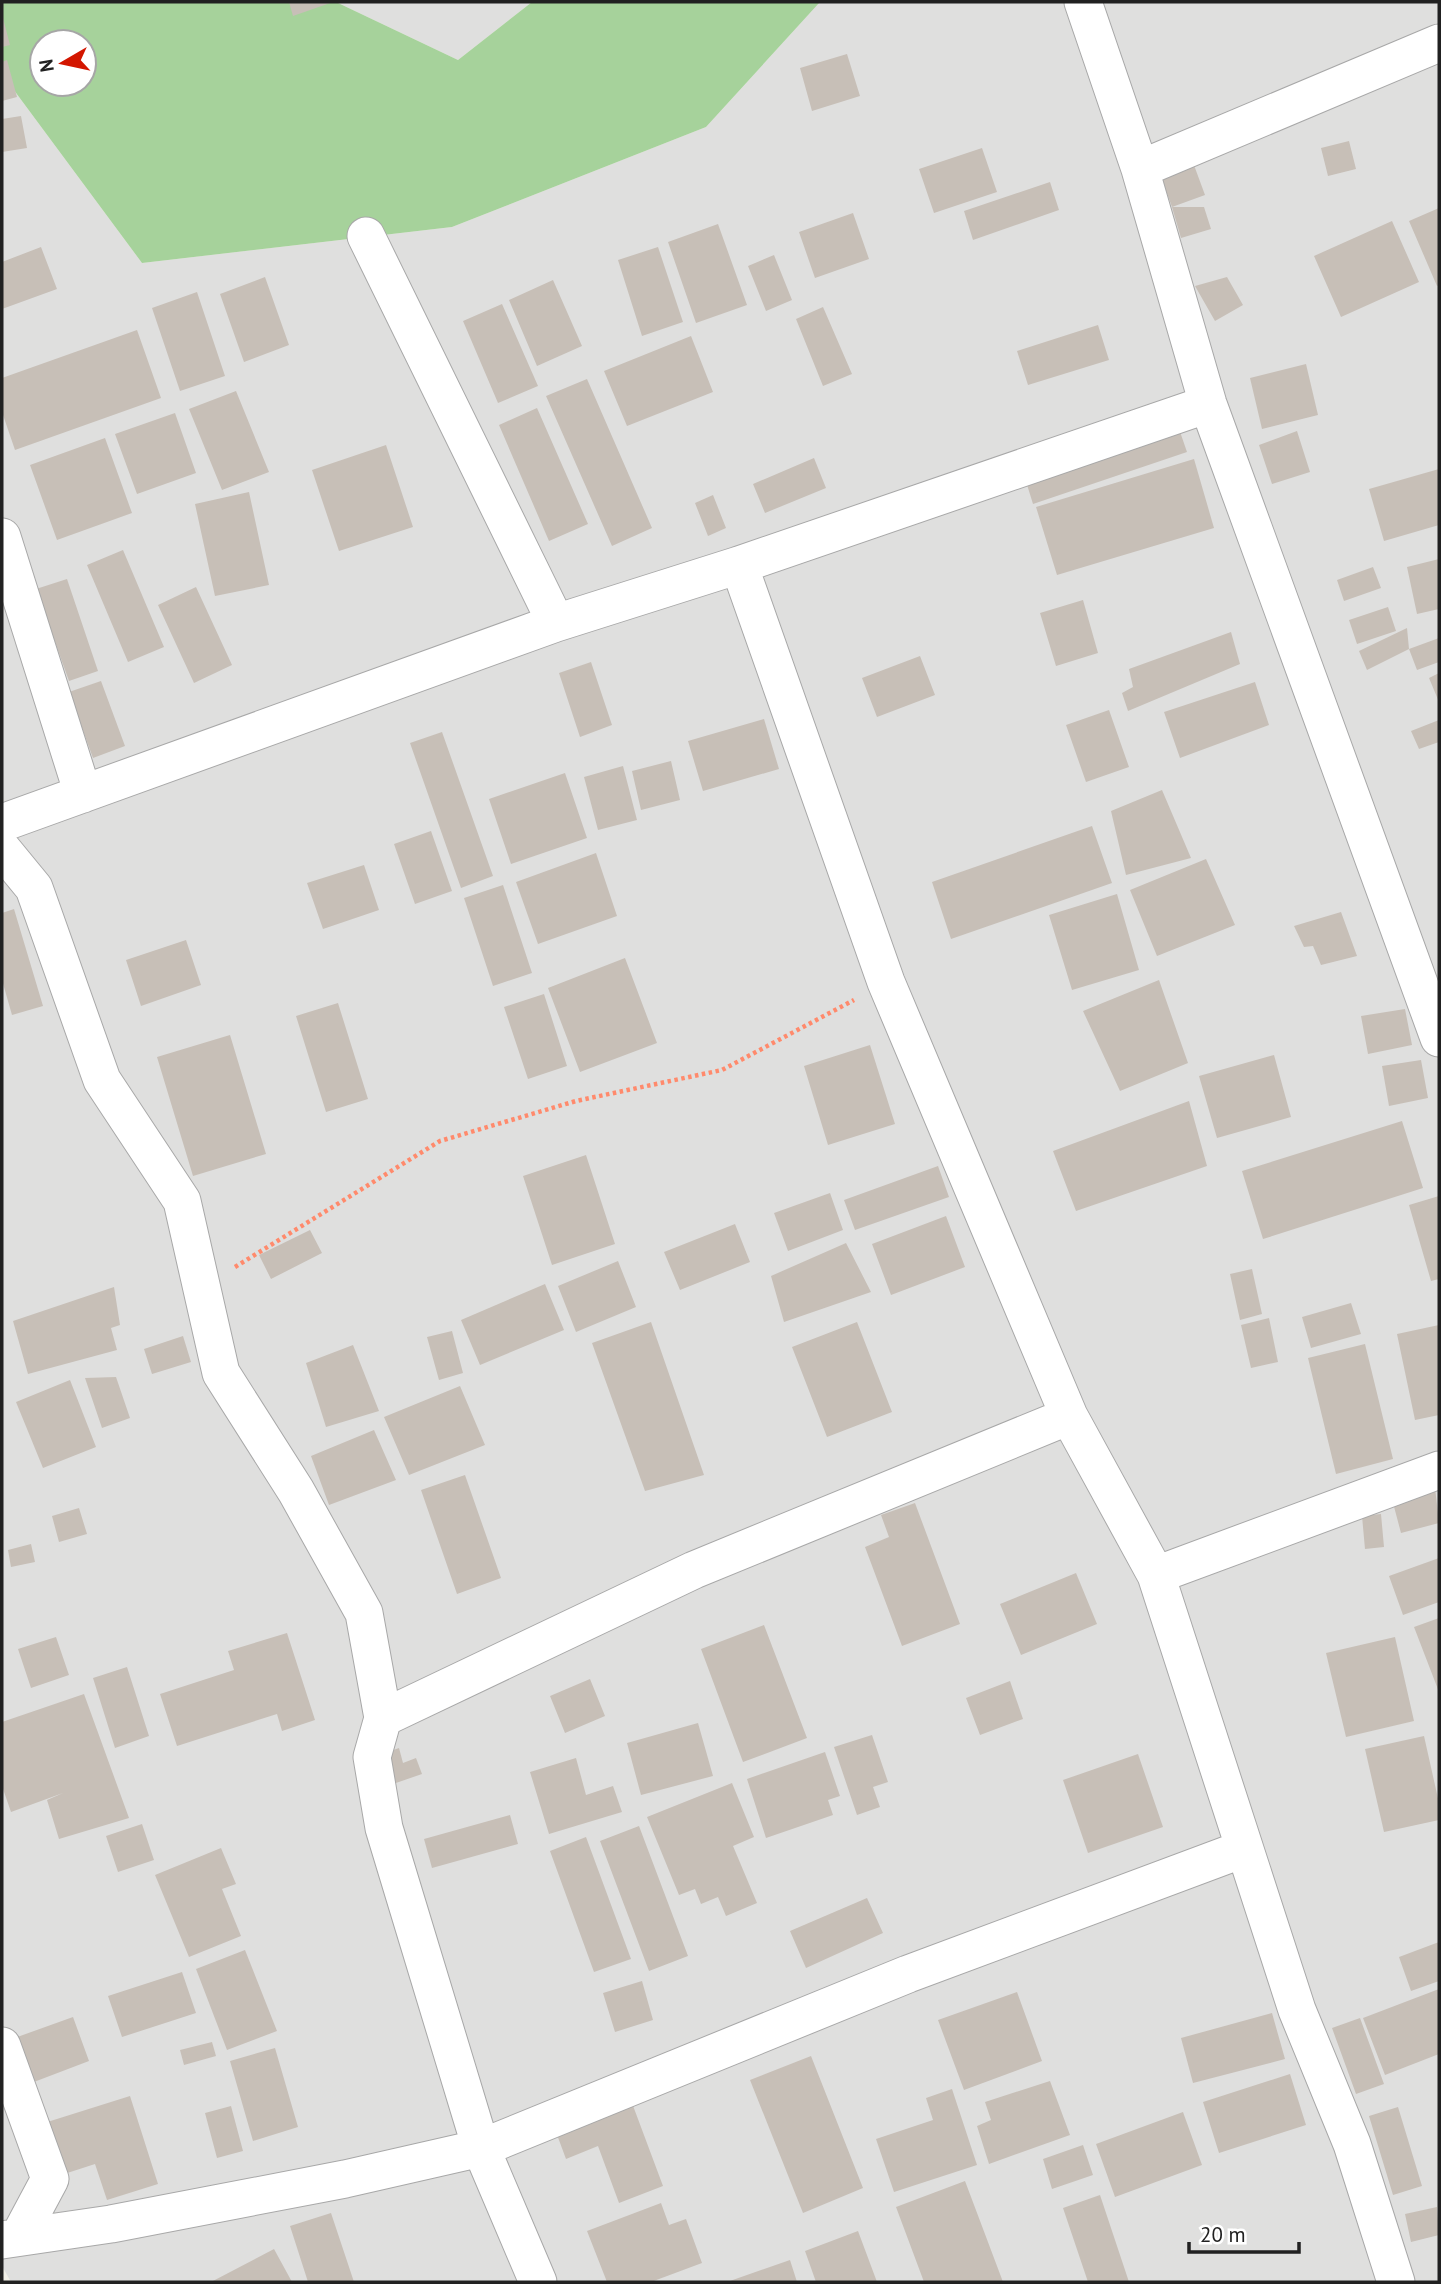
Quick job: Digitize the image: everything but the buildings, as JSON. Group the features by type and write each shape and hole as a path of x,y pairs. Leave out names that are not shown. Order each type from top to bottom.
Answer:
{"street":[{"path":"1083,2 1140,169 1208,404 1439,1038"},
{"path":"1140,169 1439,43"},
{"path":"366,236 556,623"},
{"path":"2,823 556,623 739,565 1208,404"},
{"path":"2,537 83,794"},
{"path":"739,565 887,982 1069,1416 1156,1575 1297,2010 1352,2144 1388,2280"},
{"path":"2,849 34,888 102,1080 182,1201 221,1373 296,1491 364,1613 383,1718 372,1757 384,1829 481,2148 538,2282"},
{"path":"383,1718 694,1570 1069,1416"},
{"path":"1156,1575 1439,1470"},
{"path":"10,2239 111,2224 306,2187 481,2148 908,1974 1243,1849"},
{"path":"2,2046 50,2179 10,2239"}],"path":[{"path":"202,1287 440,1141 576,1101 722,1070 887,982"}],"shaded area":[{"path":"336,2 532,2 458,60"},
{"path":"820,2 1439,2 1439,2282 11,2282 2,2266 2,74 142,263 452,227 706,127"}],"green space":[{"path":"2,2 336,2 458,60 532,2 820,2 706,127 452,227 142,263 2,74"}]}
